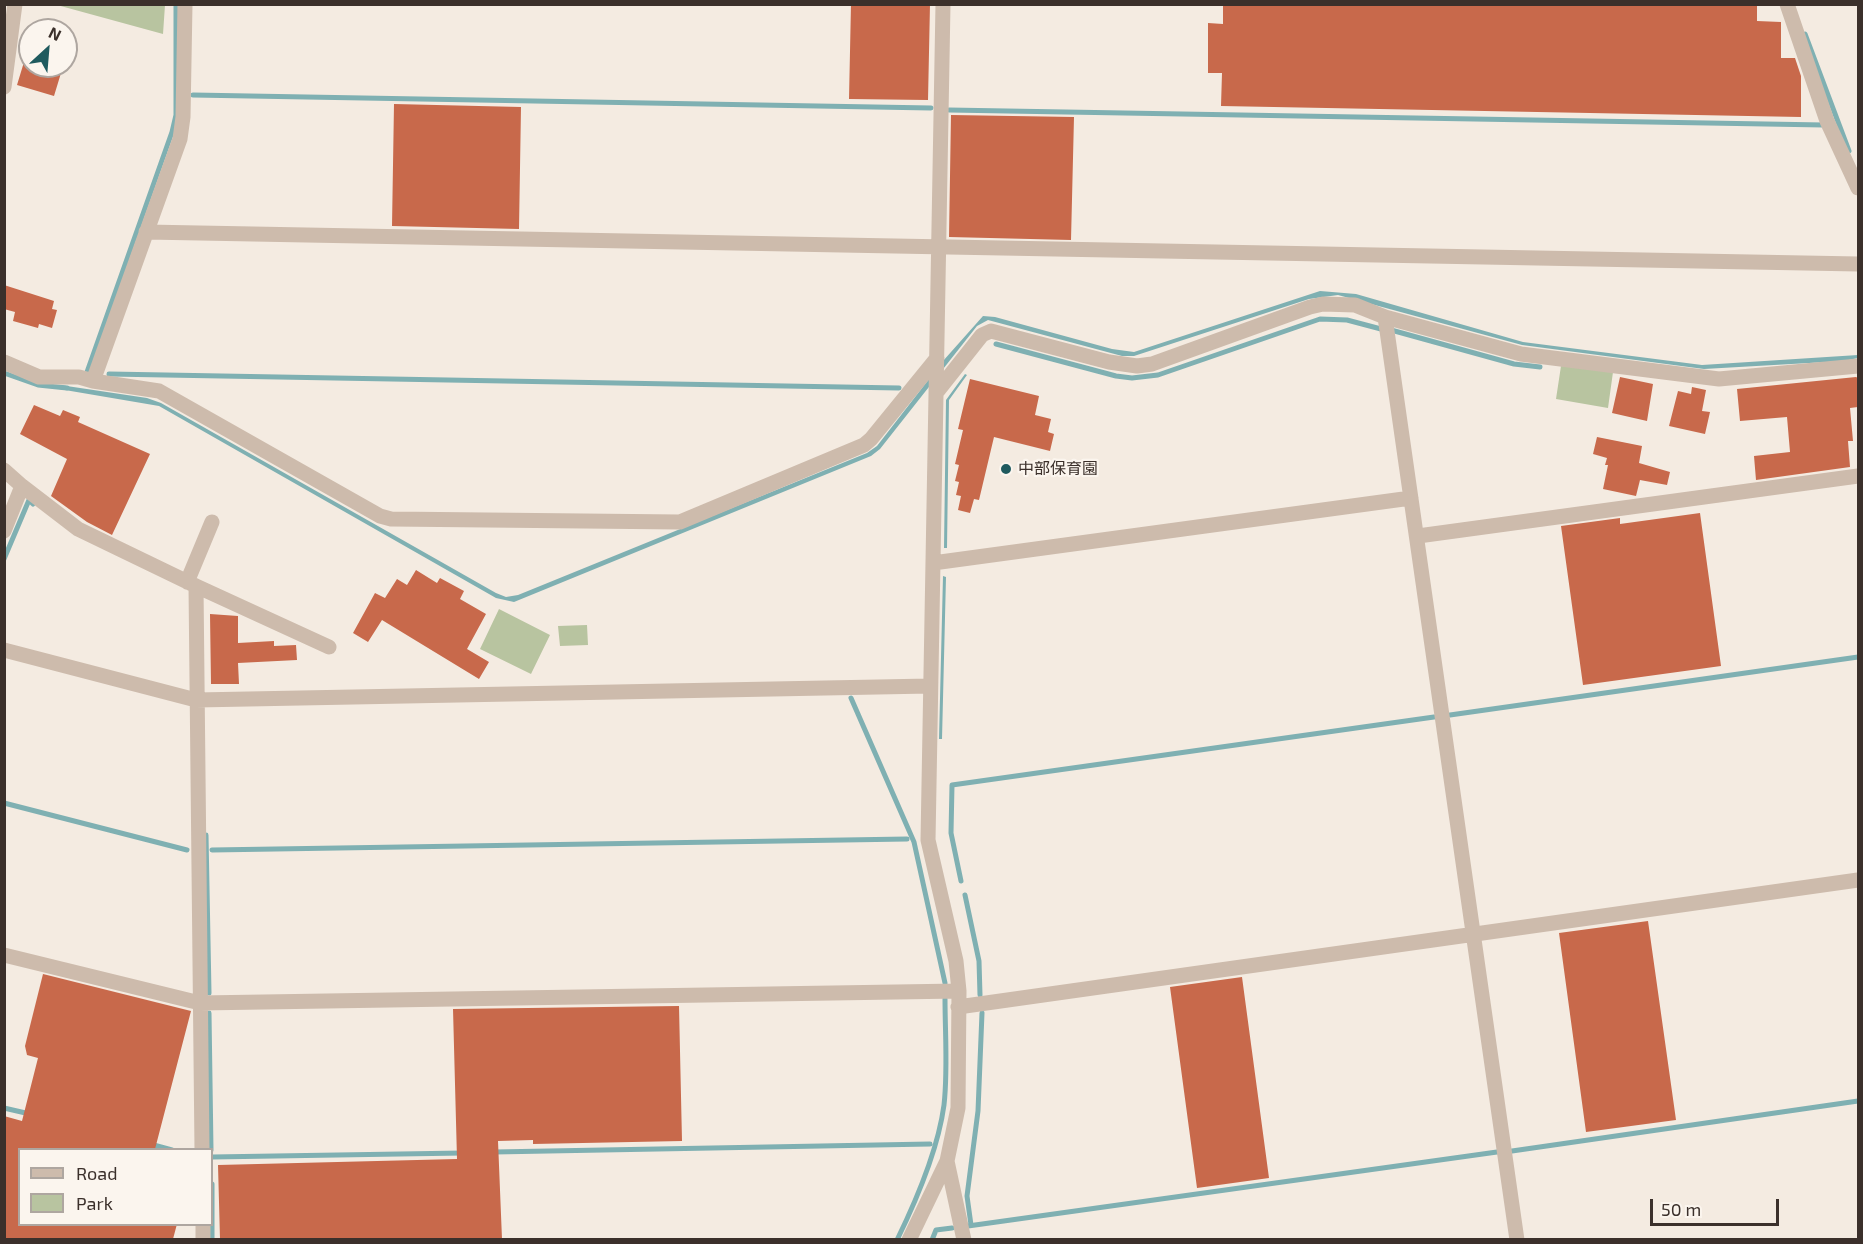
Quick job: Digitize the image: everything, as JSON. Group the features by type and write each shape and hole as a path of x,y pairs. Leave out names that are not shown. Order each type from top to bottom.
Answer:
{"street":[{"path":"4,87 15,4"},
{"path":"93,381 180,139 183,117 185,4"},
{"path":"909,1239 947,1161 958,1108 956,961 928,840 943,4"},
{"path":"1787,4 1827,121 1858,188"},
{"path":"146,232 1858,264"},
{"path":"936,388 982,335 991,331 1109,363 1137,366 1152,364 1323,304 1355,305 1385,317 1521,354 1719,379 1858,366"},
{"path":"1385,317 1410,498 1418,536 1516,1239"},
{"path":"4,362 39,377 79,377 159,391 380,516 391,519 680,522 864,445 872,439 937,361"},
{"path":"4,470 78,529 329,647"},
{"path":"1418,536 1858,476"},
{"path":"4,531 22,486"},
{"path":"933,563 1410,498"},
{"path":"202,1148 196,700 192,584 212,522"},
{"path":"4,650 196,700 930,686"},
{"path":"958,1007 1858,880"},
{"path":"4,955 200,1003 958,991"},
{"path":"947,1161 964,1239"}],"green space":[{"path":"57,5 165,5 163,34"},
{"path":"1561,366 1613,372 1608,408 1556,399"},
{"path":"499,609 550,635 531,674 480,649"},
{"path":"587,625 588,645 560,646 558,626"}],"water":[{"path":"1320,291 1356,294 1523,342 1702,365 1858,355 1858,358 1844,361 1704,369 1522,345 1338,295 1309,299 1134,356 1122,356 988,320 977,326 880,449 871,456 514,602 496,598 159,406 59,389 60,385 147,398 161,403 506,597 518,595 867,453 877,446 943,361 983,316 995,317 1112,349 1134,352"},
{"path":"965,374 967,375 949,400 947,548 944,548 946,400"},
{"path":"943,576 946,577 942,739 939,739"}],"building":[{"path":"851,4 930,4 928,100 849,99"},
{"path":"1223,4 1757,4 1757,21 1781,22 1781,58 1795,58 1801,76 1801,117 1221,106 1222,73 1208,73 1208,23 1223,24"},
{"path":"19,78 59,78 54,96 17,85"},
{"path":"394,104 521,107 519,229 392,226"},
{"path":"951,115 1074,117 1071,240 949,237"},
{"path":"4,285 54,301 52,309 57,310 52,328 39,324 38,328 13,321 15,312 4,309"},
{"path":"1620,377 1653,384 1647,421 1612,413"},
{"path":"1858,378 1858,407 1850,408 1853,441 1848,441 1850,467 1756,480 1754,456 1790,452 1787,417 1740,421 1737,389"},
{"path":"970,379 1039,396 1035,415 1051,419 1048,432 1054,434 1050,451 994,437 979,500 974,499 970,513 958,510 961,496 956,495 959,482 955,481 959,465 955,464 963,430 958,429"},
{"path":"1692,387 1706,390 1702,411 1710,412 1705,434 1669,426 1678,391 1691,394"},
{"path":"34,405 60,416 63,410 80,417 78,422 150,454 112,535 87,522 51,496 67,459 20,434"},
{"path":"1597,437 1642,446 1639,463 1670,472 1667,485 1640,480 1636,496 1603,489 1608,465 1605,465 1607,458 1593,454"},
{"path":"1700,513 1721,666 1583,685 1561,526 1620,518 1620,524"},
{"path":"416,570 437,583 440,578 464,591 460,599 486,614 467,649 489,662 479,679 382,620 368,642 353,633 375,593 385,598 397,579 407,585"},
{"path":"210,614 238,616 238,643 274,641 274,646 296,645 297,660 238,663 239,684 211,684"},
{"path":"1648,921 1676,1120 1586,1132 1559,933"},
{"path":"43,974 191,1011 155,1148 18,1148 18,1226 176,1226 173,1239 4,1239 4,1116 22,1121 38,1058 27,1055 25,1046"},
{"path":"1242,977 1269,1178 1197,1188 1170,987"},
{"path":"679,1006 682,1141 533,1144 533,1140 498,1141 502,1239 220,1239 218,1165 457,1159 453,1009"}],"waterway":[{"path":"87,372 172,132 176,115 176,4"},
{"path":"1805,34 1849,151"},
{"path":"193,95 931,108"},
{"path":"949,110 1824,125"},
{"path":"996,344 1116,376 1132,378 1158,375 1320,319 1347,320 1381,329"},
{"path":"1391,330 1514,364 1540,367"},
{"path":"4,373 38,385 67,388"},
{"path":"109,374 899,388"},
{"path":"4,559 29,500 33,504"},
{"path":"1450,715 1858,657"},
{"path":"851,698 914,842 945,983"},
{"path":"961,881 951,833 952,785 1434,717"},
{"path":"4,803 187,850"},
{"path":"206,835 209,993"},
{"path":"212,850 907,839"},
{"path":"965,895 979,961 980,995"},
{"path":"897,1240 926,1174 941,1122 946,1078 945,999"},
{"path":"209,1013 211,1148"},
{"path":"971,1225 967,1196 978,1111 982,1013"},
{"path":"1512,1151 1858,1101"},
{"path":"4,1108 30,1114"},
{"path":"150,1144 165,1148"},
{"path":"494,1152 930,1144"},
{"path":"968,1226 1497,1152"},
{"path":"213,1157 463,1153"},
{"path":"212,1226 212,1240"},
{"path":"932,1240 936,1230 952,1228"}],"place":[{"name":"中部保育園","path":"1006,469"}]}
